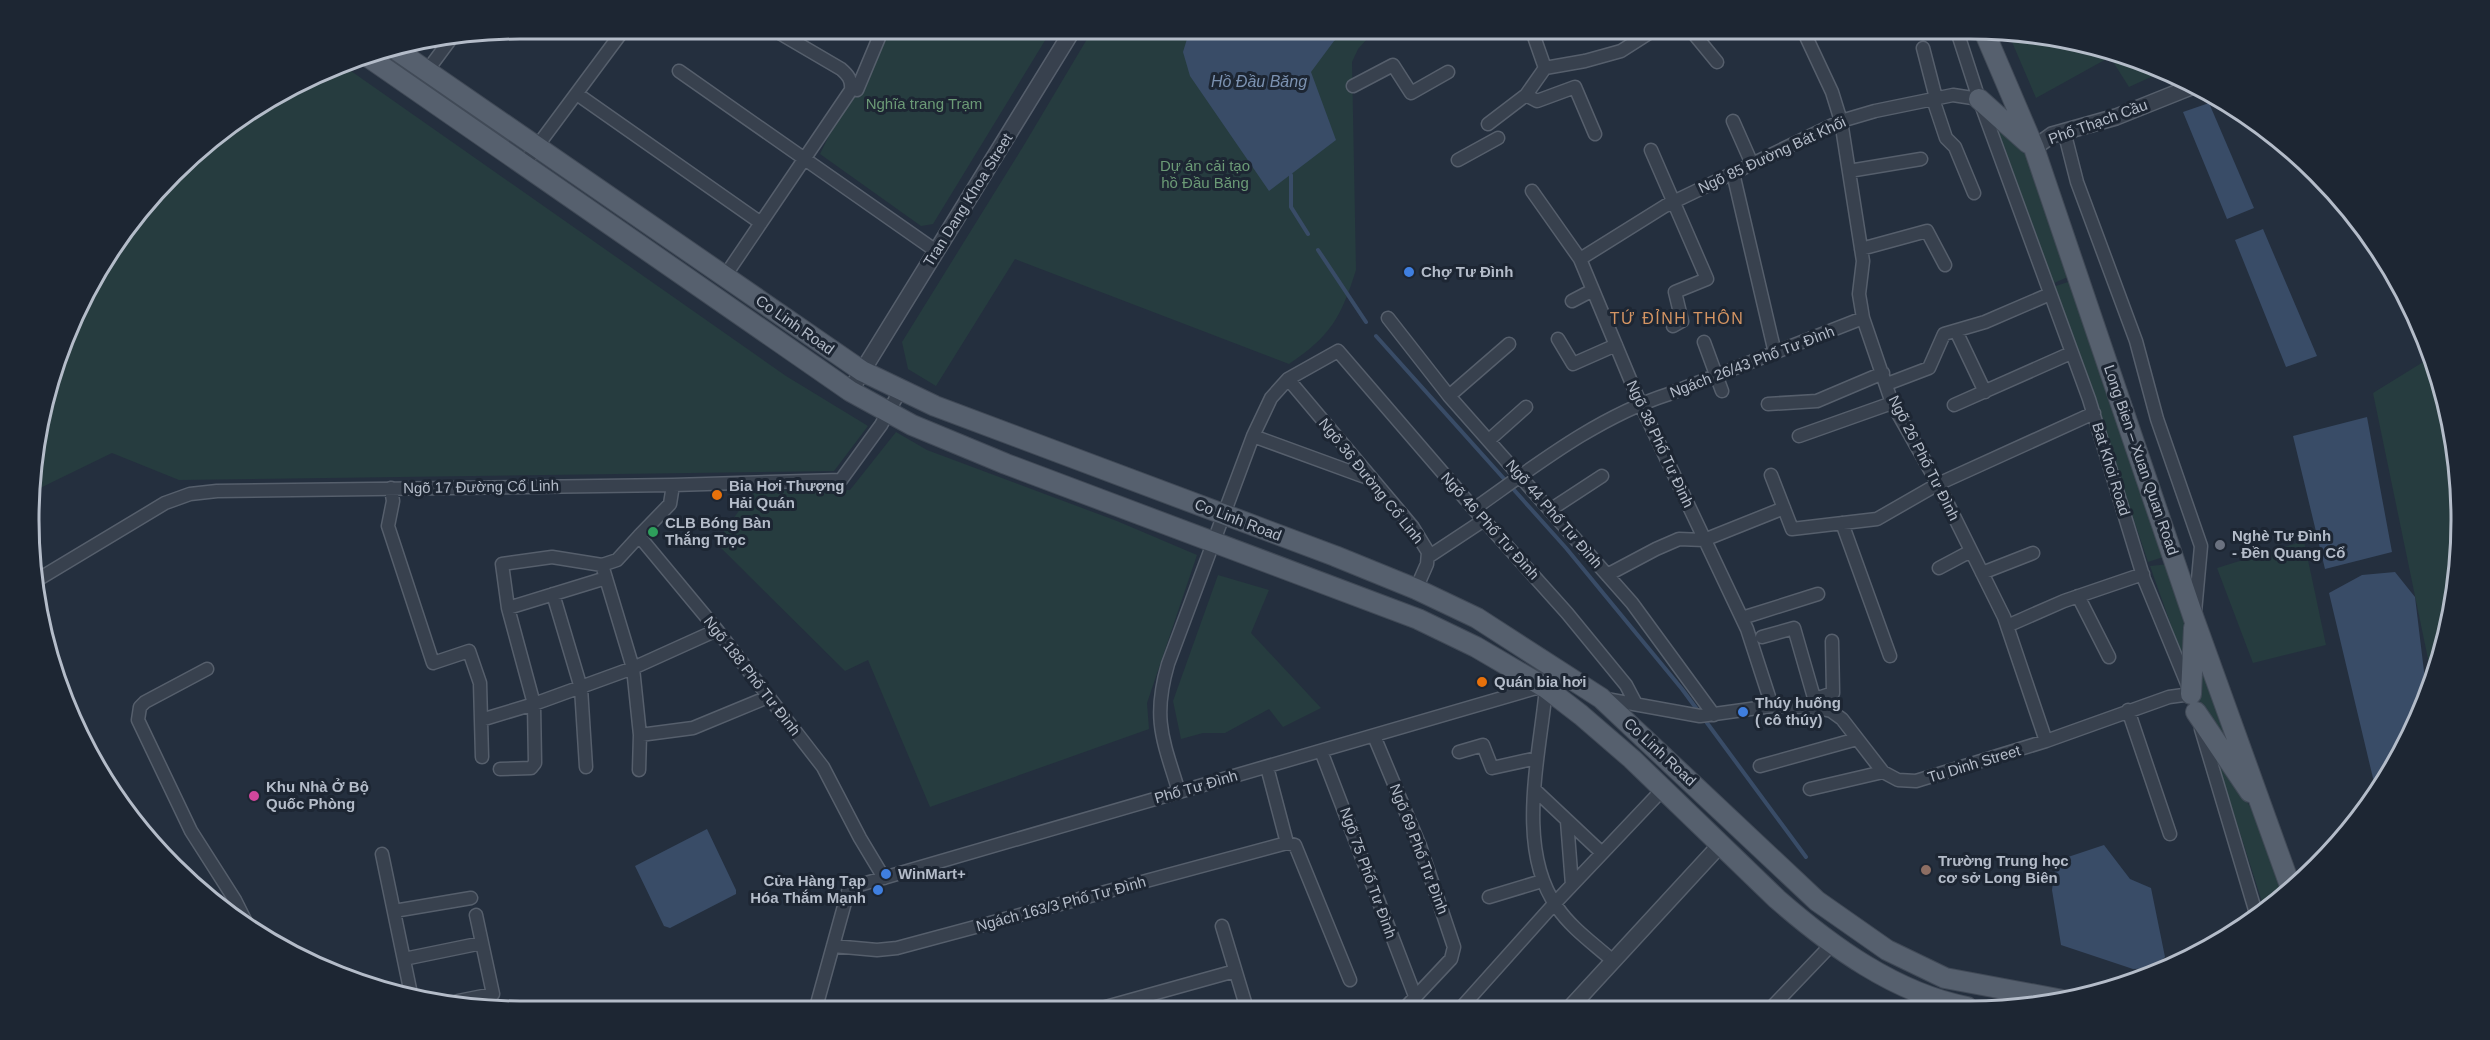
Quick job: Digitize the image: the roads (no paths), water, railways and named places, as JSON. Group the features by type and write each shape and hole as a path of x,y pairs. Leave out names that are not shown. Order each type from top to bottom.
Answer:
{"main road":[{"name":"Long Bien – Xuan Quan Road","path":"1988,40 2034,148 2194,619 2288,881"},
{"name":"Co Linh Road","path":"401,54 862,371 900,391 1031,444 1223,514 1416,589 1477,618 1601,698 1794,880 1843,920 1887,950 1945,978 2039,996"},
{"name":"Co Linh Road","path":"375,62 850,391 888,414 1006,464 1418,619 1476,647 1544,687 1581,715 1663,789 1777,899 1833,943 1887,978 1940,1001"},
{"path":"1979,99 2034,148"},
{"path":"2194,619 2193,703 2266,815"},
{"path":"1777,899 1794,880"}],"street":[{"path":"524,164 617,39"},
{"path":"725,276 848,96 852,83 841,69 790,39"},
{"path":"857,90 878,39"},
{"name":"Tran Dang Khoa Street","path":"850,391 1067,39"},
{"path":"1535,39 1545,68"},
{"path":"1488,124 1526,95 1545,68 1585,61 1621,51 1641,39"},
{"path":"1698,39 1717,62"},
{"name":"Ngõ 26 Phố Tư Đình","path":"1807,39 1832,92 1841,121 1863,261 1859,294 1863,318 1892,403 1938,484 2007,626 2046,741"},
{"name":"Bat Khoi Road","path":"1960,39 1979,99 2094,413 2143,574 2193,703 2254,908"},
{"path":"427,71 447,45"},
{"path":"1923,48 1934,99 1946,138 1955,147 1974,193"},
{"path":"1353,86 1393,66 1411,93 1448,72"},
{"path":"679,71 936,251"},
{"path":"1526,95 1537,101 1575,87 1595,134"},
{"name":"Phố Thạch Cầu","path":"2034,148 2052,135 2116,117 2184,90"},
{"path":"577,94 761,223"},
{"name":"Ngõ 85 Đường Bát Khối","path":"1580,259 1675,202 1841,121 1875,111 1953,95 1979,99"},
{"path":"1733,121 1752,164"},
{"path":"2064,131 2077,182 2136,341 2157,419 2201,546 2194,619"},
{"path":"1458,160 1498,138"},
{"path":"1651,150 1707,279 1675,292 1682,321 1673,326"},
{"path":"1849,171 1921,159"},
{"path":"1733,173 1776,352"},
{"name":"Ngõ 38 Phố Tư Đình","path":"1532,190 1580,259 1640,403 1742,618 1772,706"},
{"path":"1861,249 1928,231 1945,265"},
{"path":"1572,301 1593,290"},
{"path":"1768,404 1817,402 1885,378 1929,368 1944,334 1985,322 2050,294"},
{"name":"Ngõ 44 Phố Tư Đình","path":"1388,318 1517,478 1550,510 1632,603 1708,715"},
{"name":"Ngách 26/43 Phố Tư Đình","path":"1474,509 1582,434 1640,403 1863,318"},
{"path":"1956,331 1985,392"},
{"path":"1558,339 1573,364 1616,345"},
{"path":"1704,342 1722,391"},
{"path":"1449,396 1509,344"},
{"name":"Ngõ 46 Phố Tư Đình","path":"1288,379 1338,351 1474,509 1568,613 1626,685 1636,704"},
{"path":"1954,405 2071,353"},
{"path":"1179,792 1160,730 1160,697 1168,664 1253,436 1271,398 1288,379"},
{"name":"Ngõ 36 Đường Cổ Linh","path":"1288,379 1412,526 1428,552 1416,589"},
{"name":"Ngõ 17 Đường Cổ Linh","path":"42,577 165,503 190,494 236,489 673,485 841,480 888,414 900,391"},
{"path":"1799,436 1892,403"},
{"path":"1488,440 1526,407"},
{"path":"1771,475 1792,529 1877,519 1938,484 2094,413"},
{"path":"1253,436 1370,478"},
{"path":"1550,510 1602,476"},
{"path":"500,769 534,766 534,704 508,608 502,564 552,557 602,565 617,561 670,504 673,485"},
{"path":"391,488 393,501 388,526 434,663 469,651 480,683 482,757"},
{"path":"1607,575 1679,539 1704,540 1784,508"},
{"path":"1428,557 1484,520"},
{"path":"1842,523 1890,656"},
{"name":"Ngõ 188 Phố Tư Đình","path":"639,536 717,630 823,767 884,879"},
{"path":"1939,568 1971,551"},
{"path":"1982,573 2033,553"},
{"path":"602,565 633,668 640,735 639,770"},
{"path":"2007,626 2078,596 2143,574"},
{"path":"508,608 606,578"},
{"path":"552,594 581,688 586,767"},
{"path":"1742,618 1818,594"},
{"path":"2078,596 2109,657"},
{"path":"1762,638 1794,628 1816,704"},
{"path":"481,720 581,688 633,668 717,630"},
{"path":"1816,704 1833,693 1833,640"},
{"path":"207,669 145,702 137,714 191,831 242,912"},
{"path":"1544,687 1533,822 1542,881 1554,904 1564,916 1612,961"},
{"name":"Phố Tư Đình","path":"833,946 849,888 1544,687"},
{"name":"Tu Dinh Street","path":"1883,772 1898,780 1916,782 2046,741 2169,697 2193,703"},
{"path":"640,735 693,728 768,698"},
{"path":"1601,698 1708,715 1772,706 1816,704 1842,719 1883,772 1810,789"},
{"path":"2128,710 2170,834"},
{"name":"Ngõ 69 Phố Tư Đình","path":"1374,736 1420,846 1452,937 1454,953 1415,996"},
{"path":"1760,766 1857,739"},
{"path":"1459,752 1483,745 1492,768 1538,758"},
{"name":"Ngõ 75 Phố Tư Đình","path":"1321,751 1415,996"},
{"path":"1267,767 1287,843 1295,845 1350,980"},
{"path":"1467,1001 1554,904 1663,789"},
{"path":"1535,790 1602,853"},
{"path":"1567,821 1572,885"},
{"name":"Ngách 163/3 Phố Tư Đình","path":"833,946 877,950 897,948 1287,843"},
{"path":"1576,1001 1720,845"},
{"path":"382,854 410,988"},
{"path":"1489,897 1542,881"},
{"path":"394,911 471,898"},
{"path":"471,998 493,994 476,915"},
{"path":"1222,926 1244,1001"},
{"path":"404,959 482,943"},
{"path":"1779,1001 1833,943"},
{"path":"818,1001 833,946"},
{"path":"1127,1001 1235,971"},
{"path":"1411,1001 1415,996"}],"water":[{"name":"Hồ Đầu Băng","path":"1187,39 1337,39 1311,72 1336,140 1269,191 1190,76 1183,52"},
{"path":"2209,103 2254,208 2227,219 2183,112"},
{"path":"2263,229 2317,356 2286,367 2235,240"},
{"path":"2367,417 2392,552 2325,569 2293,436"},
{"path":"2395,572 2415,597 2425,676 2401,733 2374,781 2329,593 2362,575"},
{"path":"707,829 736,894 670,928 664,926 635,866"},
{"path":"2104,845 2130,879 2151,888 2165,957 2142,969 2133,969 2061,945 2052,890 2056,861"}],"waterway":[{"path":"1291,175 1291,207 1308,234"},
{"path":"1318,250 1366,322"},
{"path":"1376,336 1566,548 1682,689 1806,857"}],"place":[{"name":"Chợ Tư Đình","path":"1409,272"},
{"name":"Bia Hơi Thượng Hải Quán","path":"717,495"},
{"name":"CLB Bóng Bàn Thắng Trọc","path":"653,532"},
{"name":"Nghè Tư Đình - Đền Quang Cổ","path":"2220,545"},
{"name":"Quán bia hơi","path":"1482,682"},
{"name":"Thúy huống ( cô thúy)","path":"1743,712"},
{"name":"Khu Nhà Ở Bộ Quốc Phòng","path":"254,796"},
{"name":"Trường Trung học cơ sở Long Biên","path":"1926,870"},
{"name":"WinMart+","path":"886,874"},
{"name":"Cửa Hàng Tạp Hóa Thắm Mạnh","path":"878,890"}],"district":[{"name":"TỨ ĐỈNH THÔN","path":"1677,318"}],"park label":[{"name":"Nghĩa trang Trạm","path":"924,104"},
{"name":"Dự án cải tạo hồ Đầu Băng","path":"1205,174"}]}
